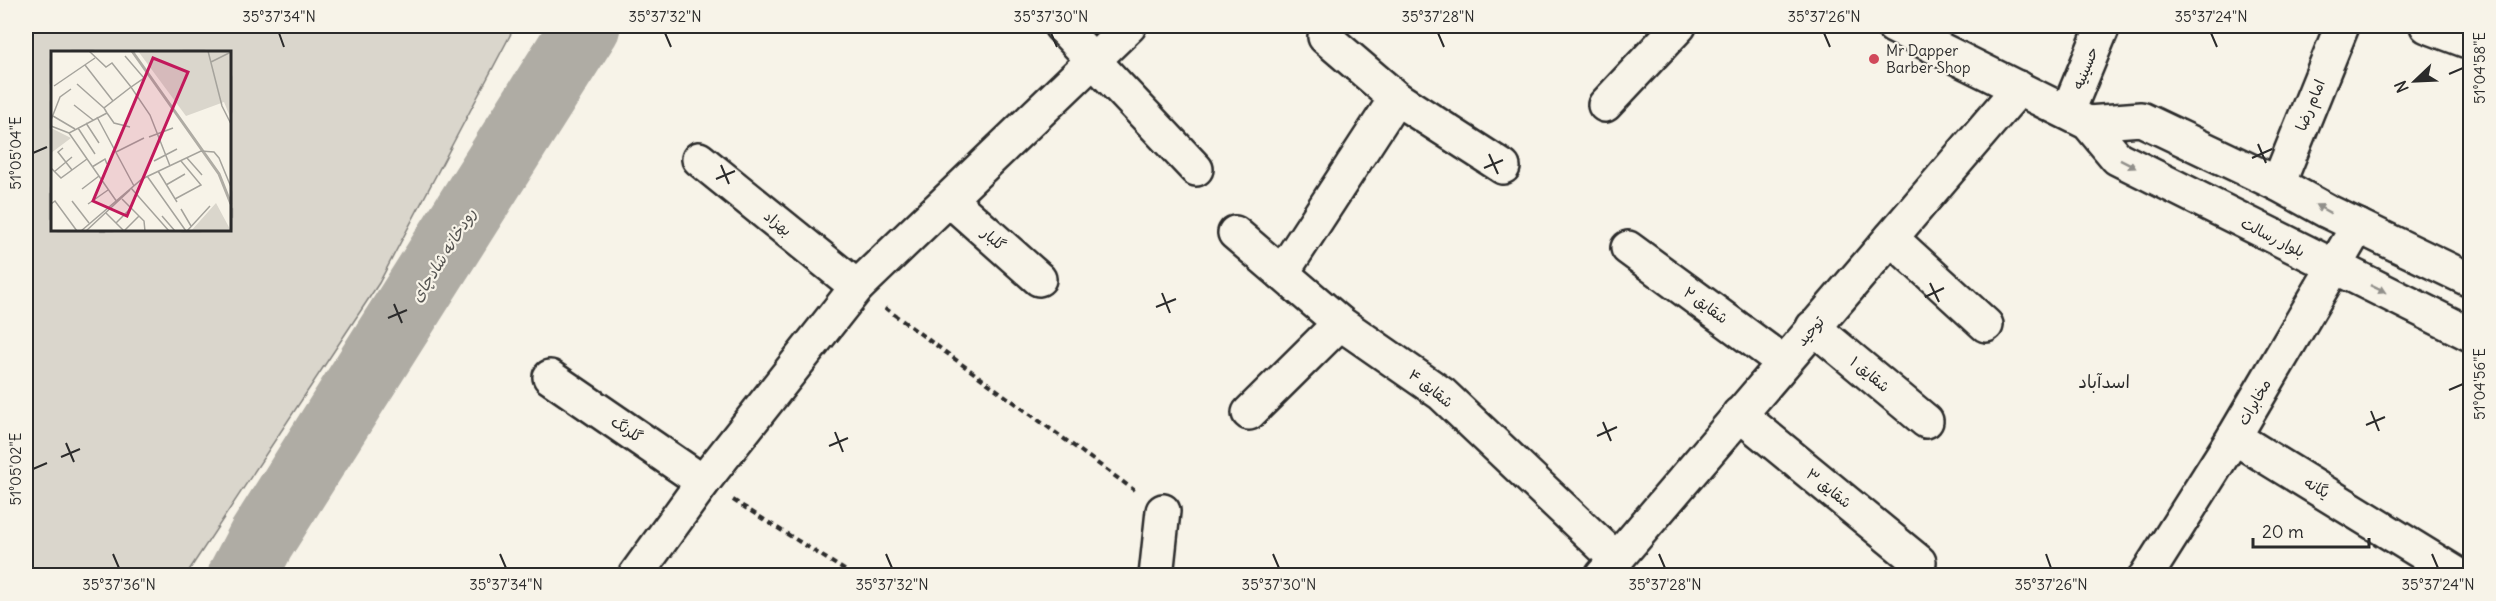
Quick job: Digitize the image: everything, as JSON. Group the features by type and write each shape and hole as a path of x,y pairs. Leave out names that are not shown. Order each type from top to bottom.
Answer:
{"street":[{"path":"1061,26 1094,58 1196,169"},
{"path":"635,576 704,482 857,288 1129,26"},
{"path":"1605,105 1678,26"},
{"name":"بلوار رسالت","path":"1893,26 2078,117 2117,158 2470,334"},
{"name":"حسینیه","path":"2078,117 2103,26"},
{"name":"امام رضا","path":"2278,184 2342,26"},
{"path":"2427,26 2470,42"},
{"path":"1324,37 1396,98 1503,167"},
{"name":"توحید","path":"1608,567 2019,88"},
{"path":"1282,273 1396,98"},
{"name":"بلوار رسالت","path":"2078,117 2141,119 2278,184 2470,280"},
{"name":"بهزاد","path":"699,159 857,288"},
{"name":"گلبار","path":"949,199 1039,279"},
{"name":"مخابرات","path":"2146,576 2234,437 2358,226"},
{"name":"شقایق ۴","path":"1235,233 1340,323 1442,394 1608,567"},
{"path":"1891,238 1986,325"},
{"name":"شقایق ۲","path":"1628,248 1783,362"},
{"path":"1249,413 1340,323"},
{"name":"شقایق ۱","path":"1814,327 1926,421"},
{"name":"گلرنگ","path":"550,377 704,482"},
{"name":"شقایق ۳","path":"1739,414 1919,562"},
{"name":"یگانه","path":"2234,437 2460,576"},
{"path":"1156,576 1163,511"}],"path":[{"path":"857,288 1163,511"},
{"path":"704,482 854,576"}],"shaded area":[{"path":"26,26 515,26 379,283 186,575 26,575"}],"waterway":[{"name":"رودخانه شادچای","path":"242,576 261,540 586,26"}],"place":[{"name":"Mr Dapper Barber Shop","path":"1874,59"}],"district":[{"name":"اسدآباد","path":"2104,381"}]}
